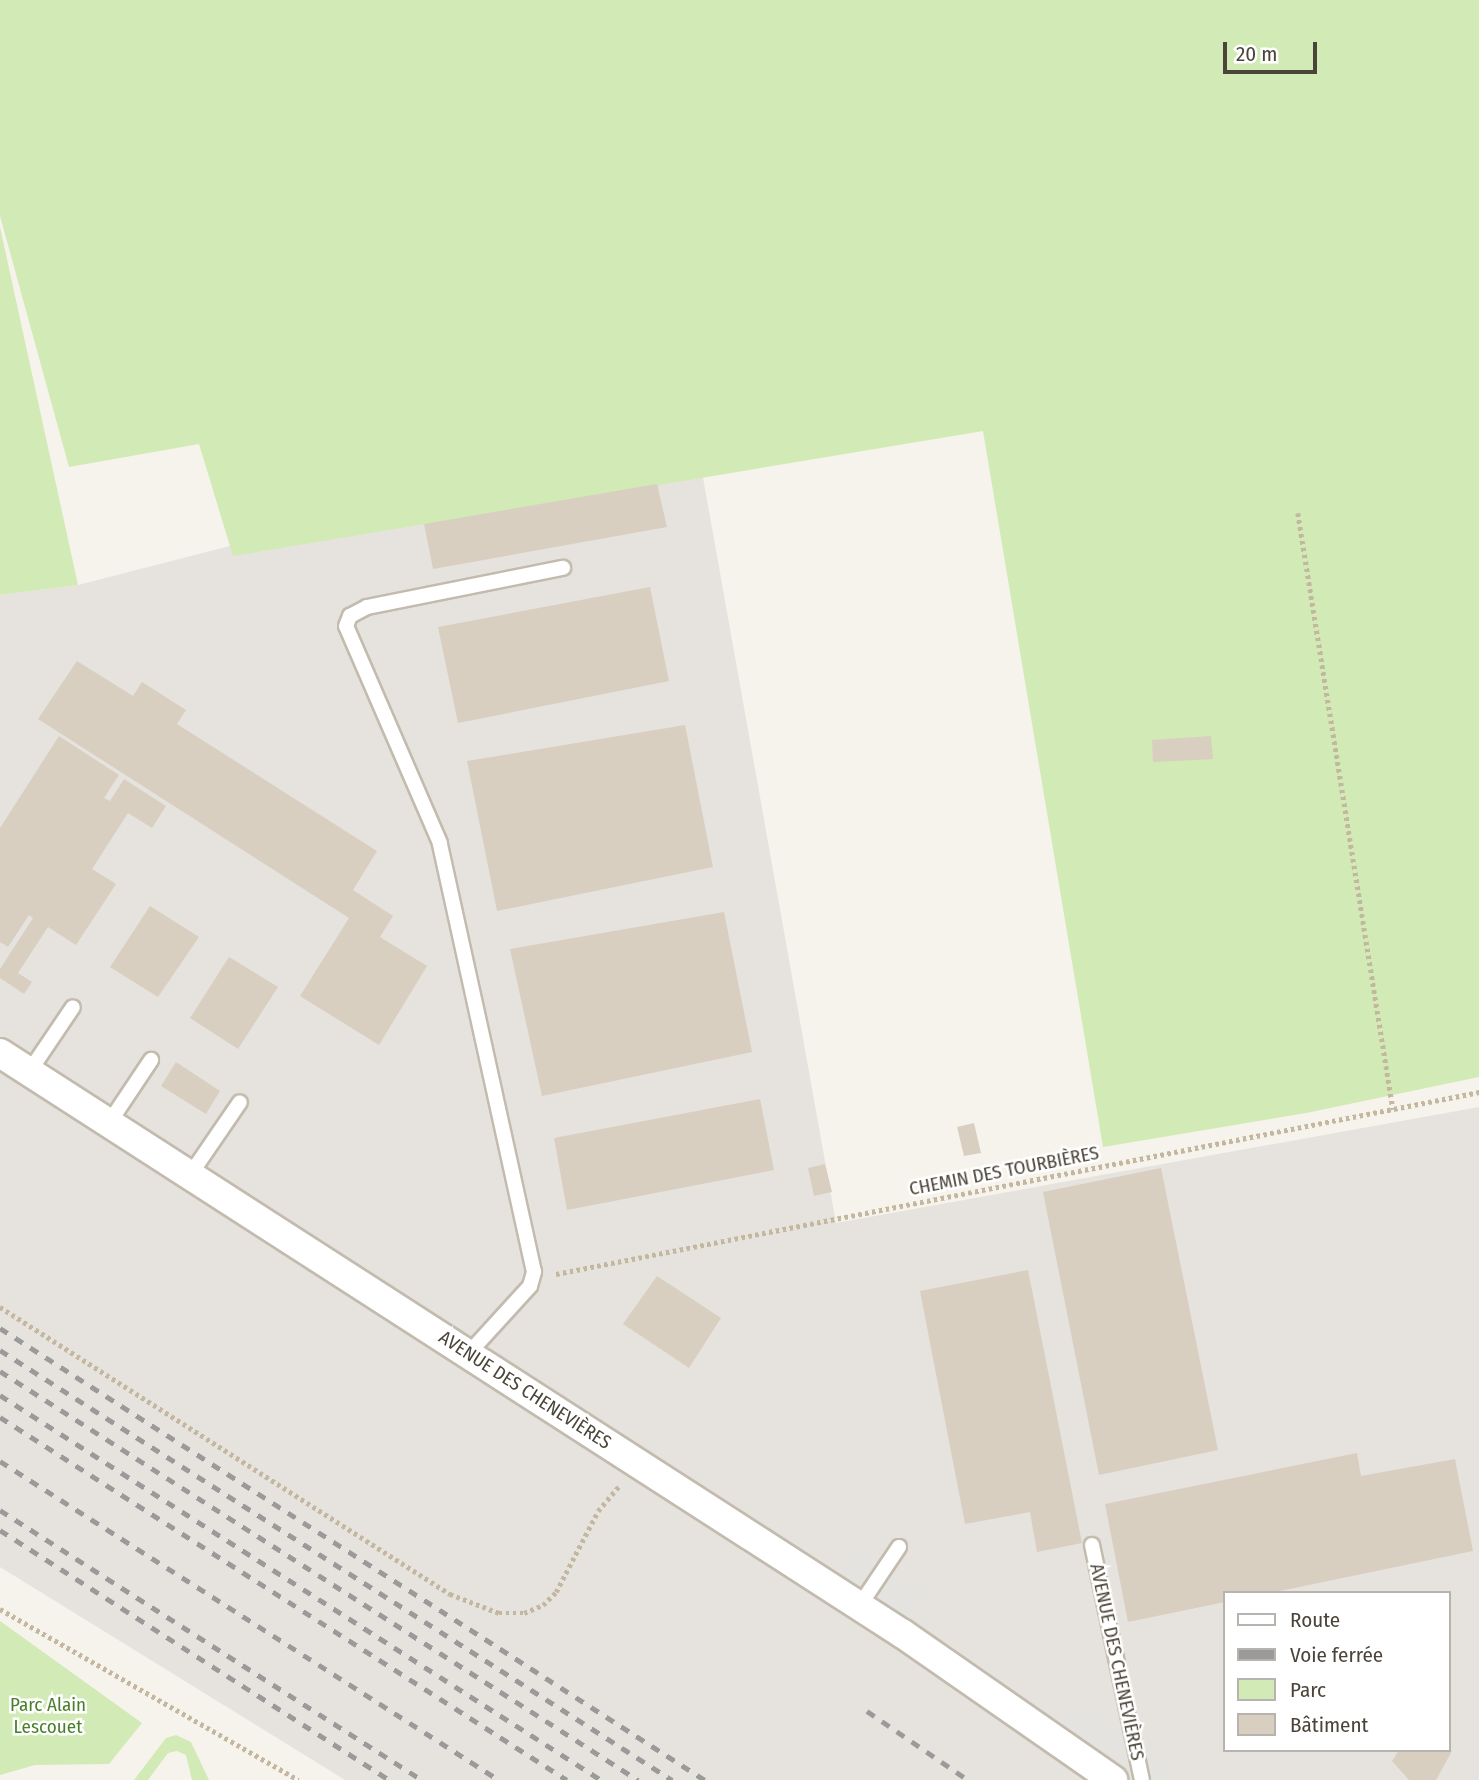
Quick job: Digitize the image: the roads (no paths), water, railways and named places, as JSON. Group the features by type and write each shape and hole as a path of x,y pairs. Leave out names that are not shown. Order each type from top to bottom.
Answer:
{"street":[{"name":"AVENUE DES CHENEVIÈRES","path":"0,1053 860,1605 1113,1780"}],"lane":[{"path":"468,1354 534,1278 440,843 346,626 350,615 367,607 563,568"},
{"path":"29,1072 73,1007"},
{"path":"109,1123 151,1060"},
{"path":"190,1175 240,1102"},
{"name":"AVENUE DES CHENEVIÈRES","path":"1092,1545 1142,1780"},
{"path":"860,1605 899,1547"}],"railway":[{"path":"0,1328 705,1780"},
{"path":"0,1350 672,1780"},
{"path":"0,1371 638,1780"},
{"path":"0,1395 601,1780"},
{"path":"0,1417 567,1780"},
{"path":"0,1461 499,1780"},
{"path":"0,1510 422,1780"},
{"path":"0,1530 390,1780"},
{"path":"867,1711 968,1780"}],"park label":[{"name":"Parc Alain Lescouet","path":"48,1716"}]}
